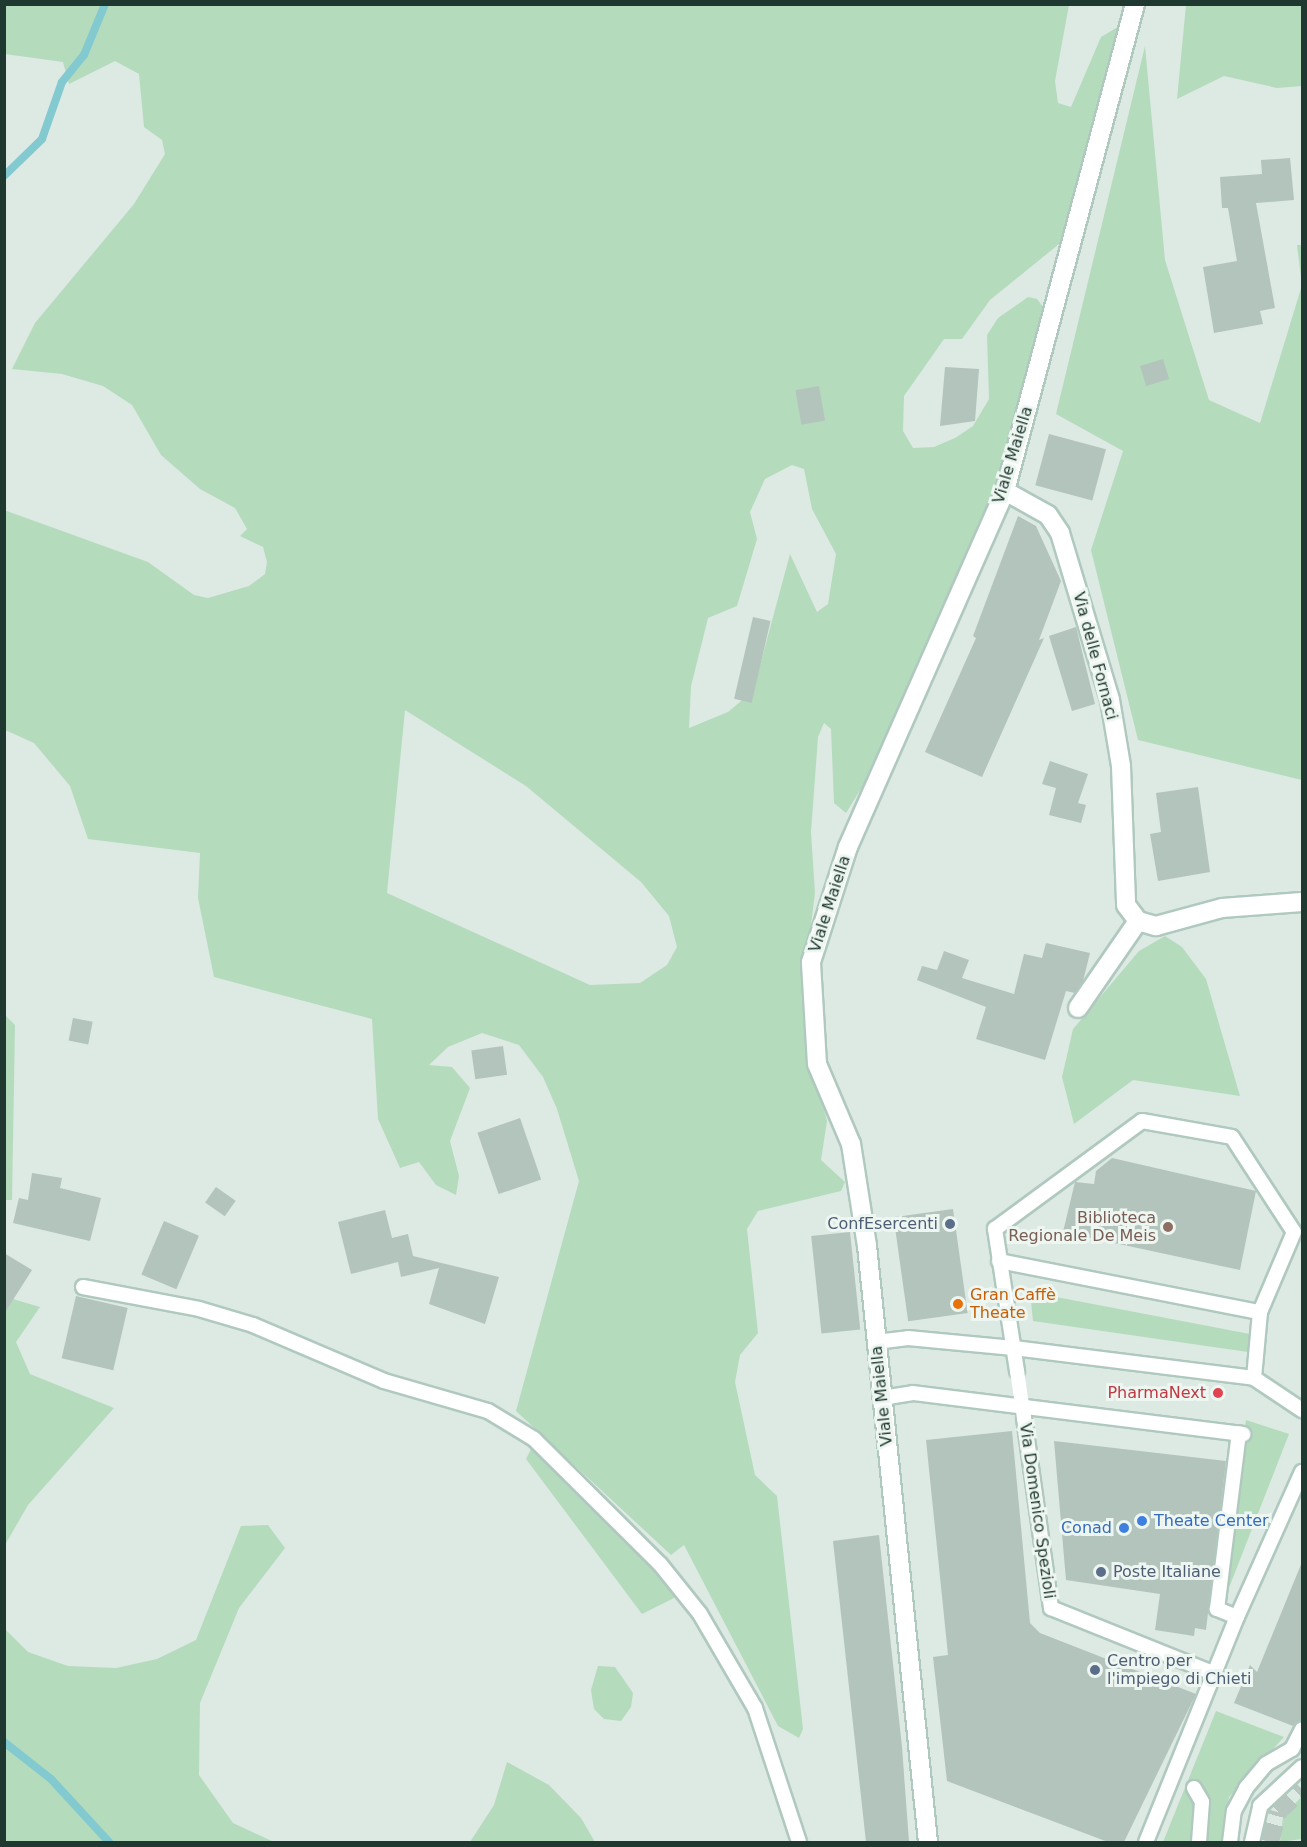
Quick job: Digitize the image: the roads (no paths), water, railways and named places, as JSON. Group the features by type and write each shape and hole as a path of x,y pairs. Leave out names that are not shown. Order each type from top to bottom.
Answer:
{"main road":[{"name":"Viale Maiella","path":"928,1842 876,1342 851,1144 817,1064 811,962 848,847 1005,491 1135,4"},
{"name":"Via delle Fornaci","path":"1005,491 1048,515 1060,532 1110,700 1121,778 1126,905 1138,921"},
{"path":"1078,1008 1138,921 1156,926 1221,908 1302,903"}],"lane":[{"name":"Via Domenico Spezioli","path":"1214,1673 1051,1608 995,1229 1142,1121 1232,1137 1294,1232 1260,1312 1254,1378"},
{"path":"999,1261 1260,1312"},
{"path":"83,1287 199,1309 253,1325 384,1382 488,1411 534,1439 660,1564 700,1614 755,1708 799,1842"},
{"path":"876,1342 908,1338 1014,1348 1254,1378 1302,1410"},
{"path":"882,1398 914,1394 1241,1433 1217,1609 1237,1617"},
{"path":"1146,1842 1237,1617 1302,1472"},
{"path":"1230,1842 1234,1811 1246,1788 1266,1764 1292,1749 1302,1729"},
{"path":"1252,1842 1260,1806 1302,1767"},
{"path":"1194,1788 1202,1802 1198,1842"}],"waterway":[{"path":"4,176 42,139 62,82 84,55 105,4"},
{"path":"4,1742 51,1779 109,1842"}],"tunnel":[{"path":"1270,1842 1278,1812 1302,1790"}],"place":[{"name":"ConfEsercenti","path":"950,1224"},
{"name":"Biblioteca Regionale De Meis","path":"1168,1227"},
{"name":"Gran Caffè Theate","path":"958,1304"},
{"name":"PharmaNext","path":"1218,1393"},
{"name":"Theate Center","path":"1142,1521"},
{"name":"Conad","path":"1124,1528"},
{"name":"Poste Italiane","path":"1101,1572"},
{"name":"Centro per l'impiego di Chieti","path":"1095,1670"}]}
